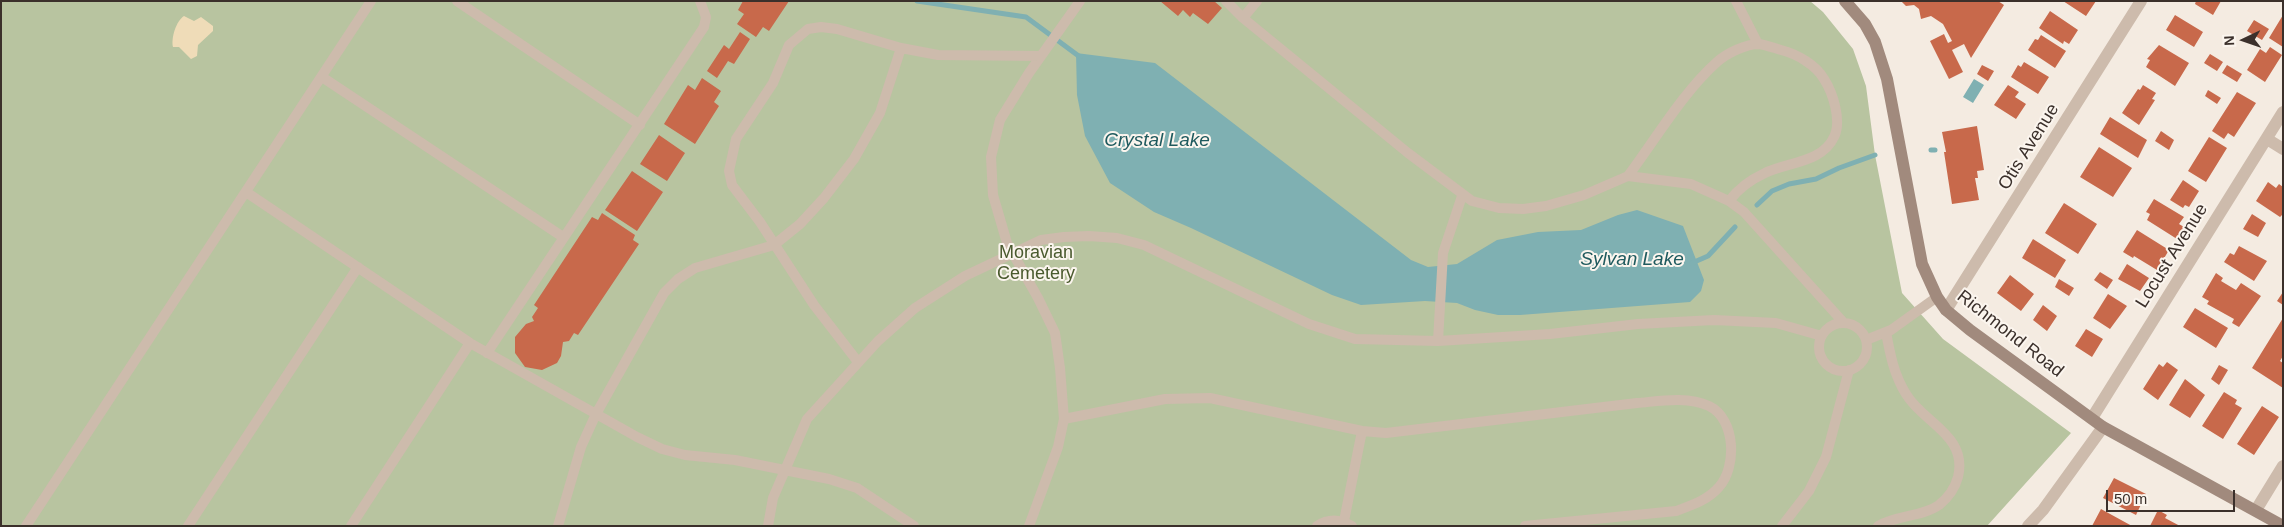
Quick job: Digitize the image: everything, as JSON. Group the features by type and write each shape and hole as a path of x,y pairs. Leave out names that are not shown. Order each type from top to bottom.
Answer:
{"main road":[{"name":"Richmond Road","path":"1845,1 1865,24 1875,42 1888,79 1922,264 1937,297 1946,310 1970,330 2103,427 2283,526"}],"street":[{"name":"Otis Avenue","path":"1946,310 2141,1"},
{"name":"Locust Avenue","path":"2092,418 2283,112"},
{"path":"2267,138 2283,149"},
{"path":"2028,526 2043,510 2103,427"},
{"path":"2256,510 2283,466"}],"lane":[{"path":"26,526 371,1"},
{"path":"457,1 640,126"},
{"path":"487,353 563,237 640,126 704,27 706,17 700,1"},
{"path":"1029,526 1058,448 1064,419 1060,368 1055,333 1007,243 993,195 991,157 1000,120 1080,1"},
{"path":"1226,1 1243,18 1462,196 1472,201 1498,208 1530,208 1546,206 1584,194 1628,176 1691,184 1729,201 1752,220 1844,323 1858,328 1866,340 1866,356 1856,367 1848,370 1841,370 1827,364 1820,351 1822,336 1831,326 1844,323"},
{"path":"1243,18 1257,1"},
{"path":"1736,1 1758,44"},
{"path":"858,362 814,305 760,222 732,185 729,171 736,139 773,83 789,45 808,29 821,27 837,29 901,48 938,55 1044,52"},
{"path":"1628,176 1689,94 1718,61 1732,52 1758,44 1790,52 1808,62 1824,78 1833,98 1836,117 1835,136 1828,146 1818,154 1765,172 1734,194 1729,201"},
{"path":"558,526 581,447 596,414 664,293 678,279 695,268 774,245 800,224 824,198 854,159 880,113 901,48"},
{"path":"322,77 563,237"},
{"path":"246,192 470,343 662,449 685,455 735,460 829,479 857,488 914,526"},
{"path":"1438,341 1441,264 1462,196"},
{"path":"768,526 773,498 807,420 858,362 915,308 965,276 1040,240 1064,237 1117,238 1144,245 1331,333 1355,340 1438,341 1550,334 1638,324 1714,320 1776,323 1822,336"},
{"path":"188,526 358,267"},
{"path":"1866,340 1886,332 1937,297"},
{"path":"1878,526 1938,506 1956,486 1960,470 1955,446 1947,433 1916,408 1906,394 1895,373 1886,332"},
{"path":"351,526 470,343"},
{"path":"1782,526 1809,490 1826,457 1848,370"},
{"path":"1064,419 1165,400 1210,398 1362,431 1386,433 1637,402 1678,400 1710,407 1720,414 1726,423 1731,446 1728,474 1710,496 1693,505 1676,510 1525,526"},
{"path":"1317,526 1327,521 1348,524 1362,431"}],"green space":[{"name":"Moravian Cemetery","path":"1,1 1810,1 1823,12 1853,49 1866,86 1875,155 1902,293 1943,339 2071,433 1987,526 1,526"}],"sand":[{"path":"184,16 194,21 201,17 213,26 213,31 198,45 197,56 191,59 179,47 173,47 175,30"}],"water":[{"name":"Crystal Lake","path":"1076,53 1155,63 1411,260 1428,267 1457,264 1497,240 1538,232 1581,230 1618,215 1637,210 1683,226 1704,280 1701,291 1690,302 1520,315 1498,315 1475,310 1457,303 1425,301 1361,305 1332,295 1154,212 1110,183 1085,136 1077,95"},
{"path":"1974,79 1984,85 1973,103 1963,97"}],"building":[{"path":"743,1 789,1 769,31 763,27 756,37 737,24 744,14 738,10"},
{"path":"1160,1 1214,1 1222,8 1208,24 1193,13 1190,17 1183,10 1178,16"},
{"path":"1901,1 1998,1 2004,5 1971,58 1964,44 1952,50 1963,72 1949,79 1930,41 1944,34 1948,43 1952,41 1943,24 1931,16 1921,19 1919,9 1914,5 1906,6"},
{"path":"2063,1 2096,1 2086,16"},
{"path":"2196,1 2221,1 2213,15 2195,4"},
{"path":"2050,11 2078,30 2069,44 2064,41 2063,44 2039,28"},
{"path":"2175,15 2203,32 2194,47 2166,30"},
{"path":"2283,15 2283,47 2269,38"},
{"path":"2254,20 2269,29 2262,40 2247,31"},
{"path":"740,32 750,39 734,64 728,61 717,78 707,71 724,45 729,49"},
{"path":"2041,35 2066,51 2055,68 2028,50 2035,39 2038,40"},
{"path":"2159,45 2189,63 2175,86 2146,67 2150,60 2147,59"},
{"path":"2270,47 2282,55 2265,82 2247,70 2260,49 2266,53"},
{"path":"2210,54 2223,62 2217,71 2204,63"},
{"path":"2024,62 2049,77 2038,94 2011,77 2018,65 2021,67"},
{"path":"1982,65 1994,71 1988,81 1977,74"},
{"path":"2227,65 2242,74 2237,82 2222,73"},
{"path":"702,78 721,91 714,102 719,106 695,144 664,124 688,85 695,90"},
{"path":"2008,85 2019,92 2015,97 2026,104 2016,119 1994,105"},
{"path":"2143,85 2156,93 2152,99 2155,100 2139,125 2122,113 2138,89 2140,90"},
{"path":"2208,90 2221,98 2217,104 2205,96"},
{"path":"2237,92 2256,103 2234,137 2228,133 2224,139 2212,131"},
{"path":"2110,117 2147,140 2138,158 2100,134"},
{"path":"1977,126 1984,170 1977,171 1978,178 1975,178 1979,200 1952,204 1942,132"},
{"path":"2161,131 2174,140 2169,150 2155,141"},
{"path":"659,135 685,153 667,181 640,164"},
{"path":"2209,137 2227,148 2206,182 2188,171"},
{"path":"2099,147 2132,168 2113,197 2080,177"},
{"path":"632,171 663,192 637,231 605,210"},
{"path":"2183,180 2199,191 2189,207 2185,205 2183,208 2170,200"},
{"path":"2268,182 2276,188 2279,184 2283,187 2283,214 2280,217 2256,201"},
{"path":"2154,199 2184,217 2179,224 2184,227 2177,239 2147,220 2150,214 2146,212"},
{"path":"2064,203 2097,224 2078,254 2045,233"},
{"path":"602,213 635,235 633,240 639,244 578,335 574,333 569,341 563,342 561,356 557,363 542,370 525,367 515,353 515,337 526,324 534,321 532,317 538,308 534,305 592,217 598,220"},
{"path":"2252,214 2266,223 2258,237 2243,229"},
{"path":"2137,230 2169,250 2157,270 2134,256 2133,258 2123,252"},
{"path":"2033,239 2066,260 2055,278 2022,258"},
{"path":"2239,246 2267,261 2254,281 2224,262 2230,253 2234,255"},
{"path":"2127,264 2149,278 2140,291 2118,279"},
{"path":"2100,272 2113,280 2107,289 2094,280"},
{"path":"2216,273 2223,278 2221,281 2236,290 2241,283 2261,296 2239,327 2232,323 2234,319 2207,304 2209,301 2202,297"},
{"path":"2010,275 2034,294 2021,311 1997,293"},
{"path":"2059,279 2074,288 2069,296 2055,287"},
{"path":"2283,292 2283,305 2277,301"},
{"path":"2108,294 2127,306 2110,329 2093,318"},
{"path":"2043,305 2057,316 2047,331 2033,320"},
{"path":"2195,308 2228,328 2216,348 2183,327"},
{"path":"2283,318 2283,356 2280,361 2283,363 2283,388 2252,368"},
{"path":"2086,329 2103,339 2092,357 2075,346"},
{"path":"2167,362 2178,370 2158,400 2143,389 2159,364 2163,367"},
{"path":"2219,365 2228,370 2219,385 2211,379"},
{"path":"2185,379 2205,395 2190,418 2169,405"},
{"path":"2224,392 2237,400 2235,404 2242,408 2223,439 2202,426"},
{"path":"2262,406 2279,417 2254,455 2237,444"},
{"path":"2114,478 2146,494 2136,515 2103,498"},
{"path":"2101,509 2132,526 2092,526"},
{"path":"2158,510 2167,515 2165,518 2180,526 2150,526"}],"waterway":[{"path":"917,1 1026,17 1080,57"},
{"path":"1757,205 1772,191 1789,184 1816,179 1839,168 1875,155"},
{"name":"Sylvan Lake","path":"1692,263 1708,256 1735,227"}]}
